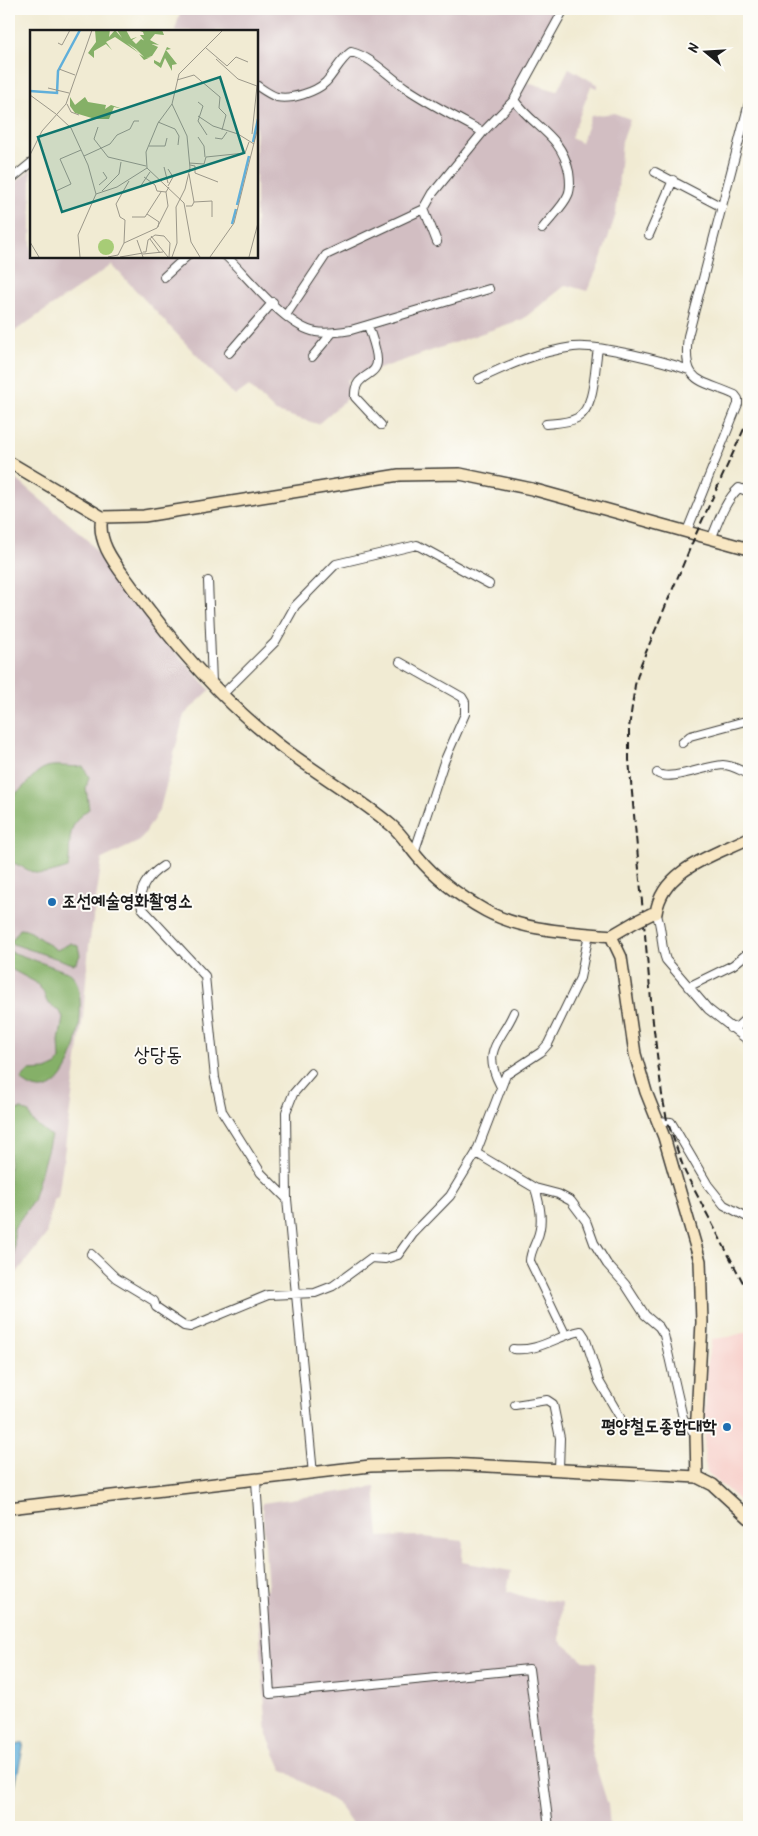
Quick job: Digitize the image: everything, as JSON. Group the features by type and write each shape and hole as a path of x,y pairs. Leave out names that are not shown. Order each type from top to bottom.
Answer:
{"street":[{"path":"286,315 326,255 424,209 433,193 483,132 514,100 564,9"},
{"path":"258,86 277,97 295,96 313,90 326,82 337,66 351,52 360,54 404,87 483,132"},
{"path":"514,100 537,126 556,140 564,153 567,163 570,180 569,195 542,229"},
{"path":"687,531 738,404 738,399 732,394 705,385 689,370 685,358 688,336 749,103"},
{"path":"9,181 30,164"},
{"path":"655,172 722,207"},
{"path":"649,236 673,180"},
{"path":"424,209 437,242"},
{"path":"164,277 184,258"},
{"path":"228,258 286,315 299,325 314,332 332,333 368,325 489,289"},
{"path":"229,353 273,302"},
{"path":"368,325 377,360 373,370 357,382 356,398 381,425"},
{"path":"312,357 332,333"},
{"path":"479,379 532,356 575,347 598,349 689,370"},
{"path":"546,424 570,421 584,411 590,399 598,349"},
{"path":"9,462 102,517 144,516 391,476 435,473 490,479 712,537 749,549"},
{"path":"712,537 725,506 734,492 739,488 749,492"},
{"path":"102,517 100,526 106,550 184,653 222,695 276,742 393,826 414,853 437,876 461,896 487,912 512,922 537,927 611,936 635,922 654,914 660,898 676,875 749,838"},
{"path":"222,695 275,642 295,606 336,564 417,544 489,584"},
{"path":"208,581 212,684"},
{"path":"400,662 462,697 465,702 465,714 444,762 414,853"},
{"path":"682,743 690,736 749,720"},
{"path":"657,773 668,777 724,765 749,774"},
{"path":"163,866 154,872 143,887 140,898 142,908 205,976 215,1078 222,1112 262,1173 287,1199"},
{"path":"654,914 660,922 662,950 666,960 688,987 730,1028 749,1041"},
{"path":"91,1254 104,1269 154,1301 156,1307 184,1326 190,1327 268,1295 315,1292 333,1286 371,1258 384,1259 398,1255 413,1234 450,1196 476,1153 497,1103 500,1085 506,1075 541,1052 548,1044 580,978 589,934"},
{"path":"611,936 621,957 635,1054 685,1207 700,1262 702,1322 696,1436 697,1476"},
{"path":"688,987 733,965 749,952"},
{"path":"500,1085 494,1074 491,1055 514,1012"},
{"path":"730,1028 738,1026 749,1016"},
{"path":"311,1073 293,1094 286,1112 287,1199 313,1474"},
{"path":"657,1121 667,1120 672,1122 708,1185 724,1204 749,1218"},
{"path":"476,1153 535,1188 558,1194 577,1207 607,1264 625,1284 645,1315 659,1327 664,1335 684,1418 696,1436"},
{"path":"535,1188 540,1206 541,1226 530,1256 530,1262 565,1334"},
{"path":"513,1349 526,1350 546,1346 565,1334 581,1331 585,1337 599,1381 620,1417"},
{"path":"515,1405 547,1400 553,1404 560,1438 559,1469"},
{"path":"9,1508 256,1481 370,1466 408,1465 559,1469 697,1476 714,1485 749,1518"},
{"path":"256,1481 270,1694 529,1669 549,1827"}],"shaded area":[{"path":"181,9 561,9 523,81 557,91 569,68 598,85 597,88 591,86 571,138 581,143 591,116 614,113 630,119 622,141 616,214 599,265 587,291 566,285 523,319 347,380 350,396 318,424 276,412 249,386 235,396 112,265 9,335 9,188 30,170 30,258 258,258 258,30 175,30"},
{"name":"조선예술영화촬영소","path":"9,473 86,538 171,647 210,690 184,715 160,809 140,841 102,859 89,946 83,1016 58,1198 53,1200 46,1235 9,1283"},
{"name":"평양철도종합대학","path":"749,1331 749,1509 707,1472 704,1459 707,1362 712,1339 729,1337"},
{"path":"375,1487 379,1537 414,1536 463,1541 462,1562 511,1571 507,1591 528,1598 562,1602 560,1641 584,1661 597,1662 591,1751 608,1805 610,1827 354,1827 338,1804 282,1769 267,1735 257,1591 268,1590 262,1503"}],"green space":[{"path":"55,766 83,766 89,777 86,788 89,809 81,815 72,828 68,868 37,874 9,861 9,796 20,790 41,769"},
{"path":"20,929 27,930 57,950 71,943 78,946 80,955 77,962 73,964 10,943"},
{"path":"9,951 70,973 77,984 80,1003 79,1026 74,1050 66,1070 54,1085 39,1089 21,1080 28,1071 46,1070 57,1065 60,1059 59,1041 63,1018 61,1013 47,1002 43,991 35,982 9,968"},
{"path":"22,1109 29,1113 32,1121 51,1136 33,1201 14,1228 14,1262 9,1271 9,1111"}],"water":[{"path":"24,1743 13,1796 9,1797 9,1747"}],"railway":[{"path":"749,418 696,534 641,664 635,685 629,728 629,760 653,1022 667,1120 685,1172 749,1294"}],"place":[{"name":"조선예술영화촬영소","path":"52,902"},
{"name":"평양철도종합대학","path":"727,1427"}],"district":[{"name":"상당동","path":"158,1056"}]}
